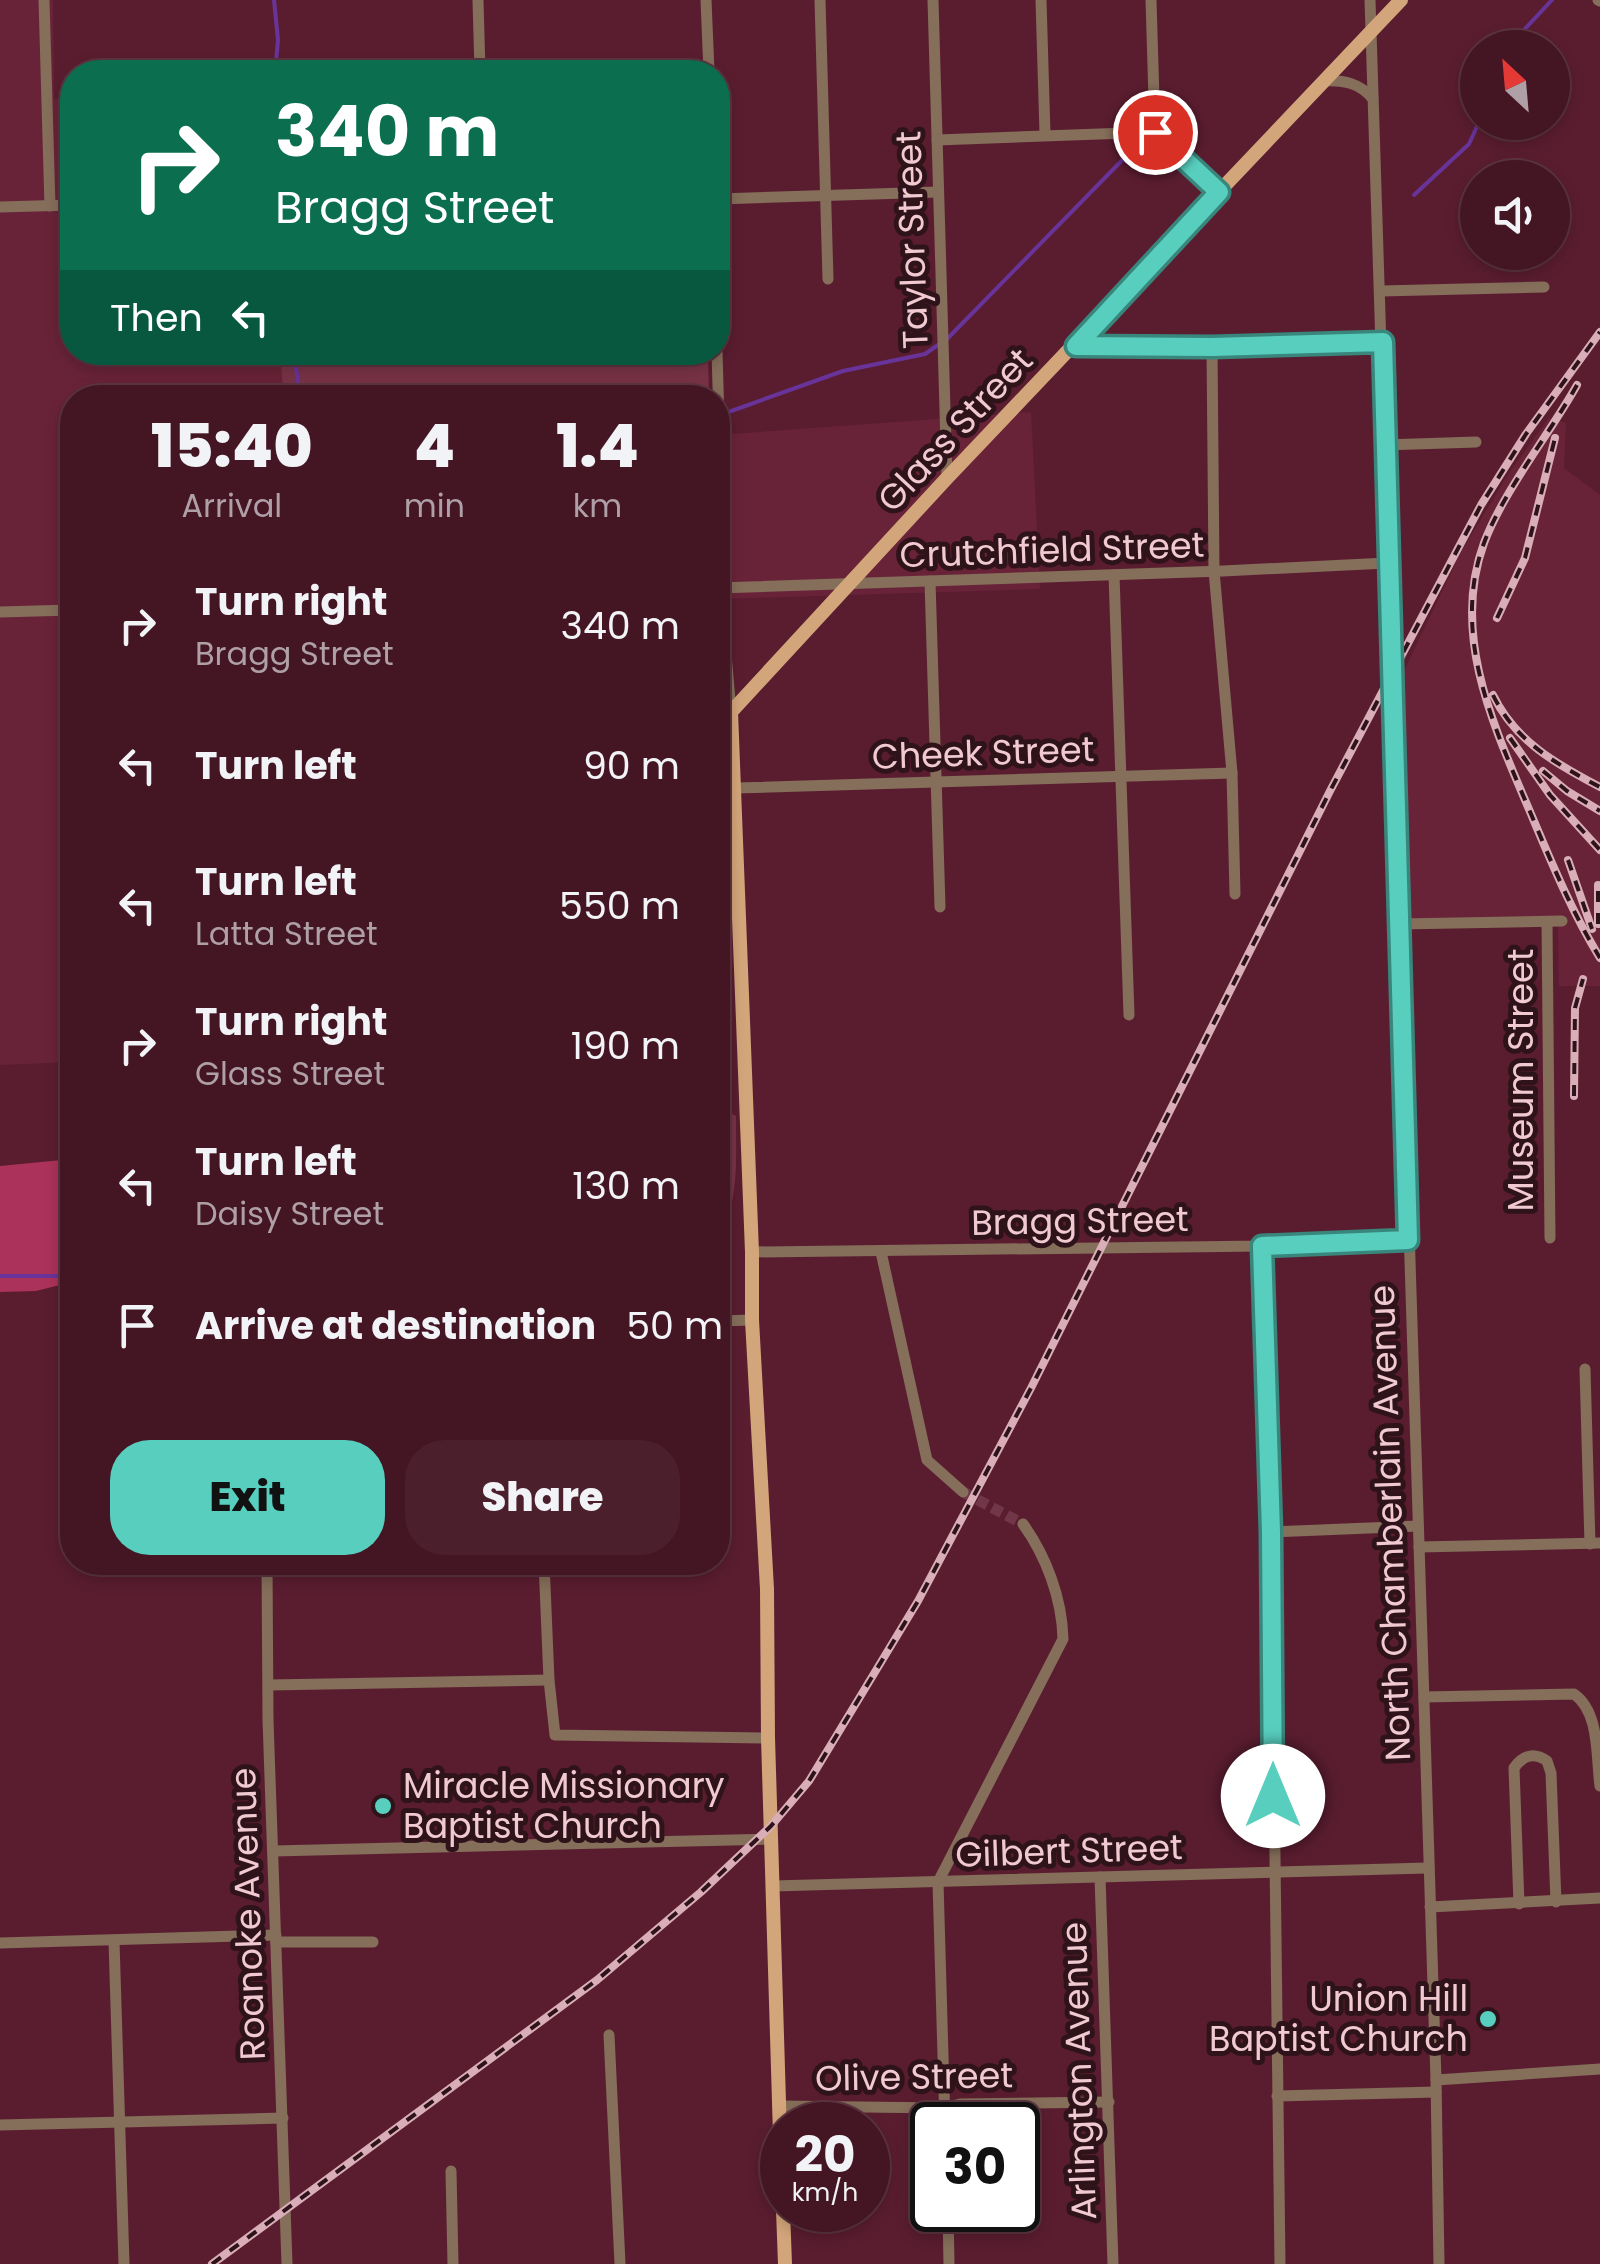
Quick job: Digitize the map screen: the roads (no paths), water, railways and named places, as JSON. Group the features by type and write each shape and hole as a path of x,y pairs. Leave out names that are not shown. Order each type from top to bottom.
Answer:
{"main road":[{"name":"Glass Street","path":"731,712 947,478 1401,0"},
{"path":"731,712 752,1320 767,1588 780,2102"},
{"path":"783,2232 784,2264"}],"street":[{"path":"44,0 50,206"},
{"path":"478,0 480,60"},
{"path":"706,0 708,60"},
{"path":"820,0 828,278"},
{"name":"Taylor Street","path":"932,0 947,478"},
{"path":"1041,0 1045,134"},
{"path":"1151,0 1155,132"},
{"name":"North Chamberlain Avenue","path":"1370,0 1439,2264"},
{"path":"1324,81 1343,80 1366,91 1373,100"},
{"path":"937,140 1155,132 1219,192"},
{"path":"730,199 938,192"},
{"path":"0,207 60,206"},
{"path":"1381,291 1544,287"},
{"path":"1076,346 1383,342"},
{"path":"1212,347 1214,571 1232,773 1235,894"},
{"path":"1384,445 1476,442"},
{"name":"Crutchfield Street","path":"730,588 1387,563"},
{"path":"1114,575 1129,1015"},
{"path":"930,581 940,907"},
{"path":"0,612 60,610"},
{"path":"730,700 731,712"},
{"name":"Cheek Street","path":"736,788 1232,773"},
{"name":"Museum Street","path":"1547,922 1550,1238"},
{"path":"1399,924 1562,922"},
{"name":"Bragg Street","path":"752,1252 1262,1246 1408,1240"},
{"path":"1262,1246 1271,1532 1280,2264"},
{"path":"881,1252 927,1460 963,1492"},
{"path":"730,1321 752,1320"},
{"path":"1419,1547 1595,1543 1585,1369"},
{"path":"945,2102 938,1882 1063,1639 1045,1558 1023,1524"},
{"path":"1271,1532 1418,1526"},
{"name":"Roanoke Avenue","path":"267,1575 287,2264"},
{"path":"545,1575 549,1680 556,1735 768,1738"},
{"path":"269,1684 549,1680"},
{"path":"1424,1697 1574,1694 1584,1701 1590,1714 1600,1786"},
{"path":"1519,1904 1514,1768 1528,1755 1548,1761 1551,1773 1556,1902"},
{"path":"274,1851 771,1839"},
{"name":"Gilbert Street","path":"773,1886 1427,1868"},
{"name":"Arlington Avenue","path":"1100,1877 1113,2264"},
{"path":"1430,1907 1600,1898"},
{"path":"0,1944 276,1939 373,1942"},
{"path":"114,1941 124,2264"},
{"path":"608,2035 620,2264"},
{"path":"1277,2096 1436,2086 1600,2069"},
{"name":"Olive Street","path":"1040,2103 1108,2102"},
{"path":"0,2125 283,2118"},
{"path":"451,2171 453,2264"},
{"path":"948,2232 949,2264"}],"waterway":[{"path":"274,0 276,60"},
{"path":"1524,30 1552,0"},
{"path":"1414,195 1471,140"},
{"path":"946,340 1139,143"},
{"path":"730,411 843,371 925,354 938,345"},
{"path":"296,365 298,385"},
{"path":"0,1276 60,1276"}],"tunnel":[{"path":"963,1492 1023,1524"}],"railway":[{"path":"212,2264 597,1980 701,1892 771,1826 809,1781 918,1601 1031,1388 1330,791 1481,505 1526,434 1600,332"},
{"path":"1577,385 1493,523 1475,578 1472,613 1474,647 1491,715 1563,888 1600,958"},
{"path":"1497,618 1525,558 1555,438"},
{"path":"1493,695 1525,738 1553,760 1600,787"},
{"path":"1510,738 1550,795 1600,850"},
{"path":"1543,771 1600,811"},
{"path":"1568,860 1592,929"},
{"path":"1598,885 1598,924"},
{"path":"1574,1096 1575,1008 1583,979"}],"place":[{"name":"Miracle Missionary Baptist Church","path":"383,1806"},
{"name":"Union Hill Baptist Church","path":"1488,2019"}]}
